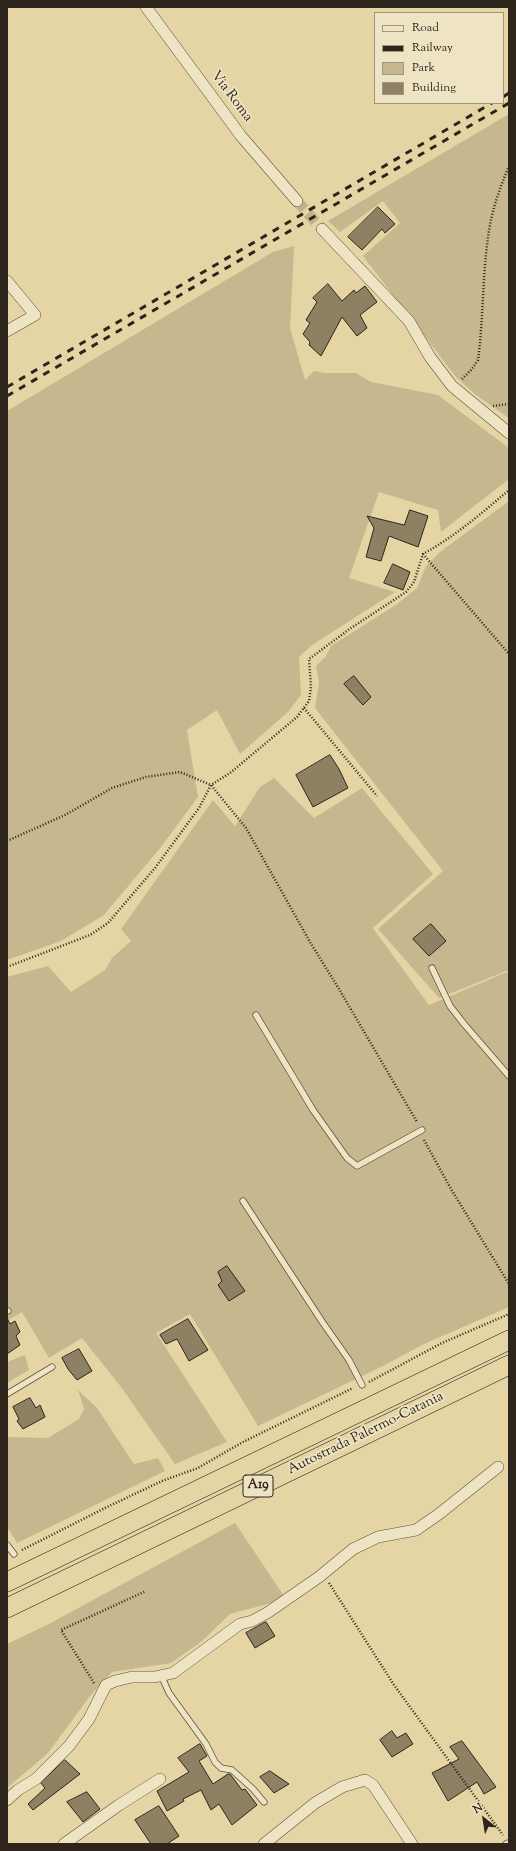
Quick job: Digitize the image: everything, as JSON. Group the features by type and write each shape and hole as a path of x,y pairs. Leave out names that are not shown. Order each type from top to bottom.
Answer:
{"highway":[{"name":"Autostrada Palermo-Catania","path":"7,1582 509,1340"},
{"name":"Autostrada Palermo-Catania","path":"7,1608 509,1365"}],"street":[{"name":"Via Roma","path":"146,7 241,136 297,201"},
{"path":"322,229 409,322 430,357 452,386 509,432"},
{"path":"7,281 35,315 7,331"},
{"path":"7,1800 18,1790 36,1779 68,1746 89,1719 106,1685 132,1677 173,1673 240,1624 252,1622 257,1619 323,1574 353,1549 378,1537 416,1530 439,1514 498,1467"},
{"path":"64,1844 119,1805 160,1779"},
{"path":"264,1844 315,1803 342,1787 365,1780 373,1785 412,1844"}],"lane":[{"path":"432,968 450,1006 509,1076"},
{"path":"256,1015 313,1110 347,1158 357,1166 422,1130"},
{"path":"243,1201 323,1324 349,1360 362,1385"},
{"path":"7,1394 52,1367"},
{"path":"7,1545 14,1554"},
{"path":"161,1675 168,1692 206,1744 215,1762 221,1768 232,1770 253,1789 264,1802"}],"path":[{"path":"452,386 472,370 478,360 486,252 490,224 498,193 509,166"},
{"path":"7,967 90,935 108,923 155,868 199,808 211,785 230,772 297,717 304,708 309,701 311,688 309,659 351,628 406,592 414,582 423,554 434,548 473,520 509,490"},
{"path":"423,554 509,654"},
{"path":"304,708 377,796"},
{"path":"7,841 65,815 112,788 146,777 180,772 211,785 246,828 310,942 339,988 422,1130 423,1138 451,1189 509,1284"},
{"path":"14,1554 105,1508 162,1482 198,1468 250,1439 334,1397 362,1385 442,1343 509,1314"},
{"path":"323,1574 394,1685 507,1843"},
{"path":"102,1695 61,1630 146,1591"}],"green space":[{"path":"509,114 509,418 476,395 456,377 363,256 400,223 383,201 340,232 328,221"},
{"path":"294,246 290,328 305,380 314,371 325,373 356,373 371,382 438,395 509,448 509,479 441,532 438,510 379,492 349,578 395,592 312,645 299,657 301,695 288,712 240,754 217,710 187,730 198,797 161,847 104,915 61,941 7,960 7,411 273,252"},
{"path":"509,501 509,970 439,998 378,929 443,871 315,708 319,683 316,666 326,656 331,646 397,604 417,588 426,566 440,552"},
{"path":"274,778 314,818 362,788 433,874 373,928 429,1005 507,972 509,975 509,1307 424,1344 383,1366 258,1426 190,1314 156,1333 227,1442 175,1464 121,1387 82,1338 49,1358 22,1312 7,1321 7,977 48,966 71,992 105,970 112,958 131,941 121,929 213,800 235,826 260,787"},
{"path":"25,1355 29,1370 7,1383 7,1362"},
{"path":"78,1390 97,1408 134,1464 158,1458 165,1471 17,1543 7,1527 7,1437 48,1438 79,1419 84,1409"},
{"path":"235,1523 286,1599 230,1614 201,1642 171,1663 112,1672 90,1696 48,1753 7,1788 7,1644 49,1624"}],"building":[{"path":"378,207 395,224 385,233 382,229 362,250 348,237"},
{"path":"328,284 342,301 354,290 356,293 365,286 377,302 360,315 367,328 357,336 342,317 321,356 309,345 310,342 303,334 310,323 306,320 317,302 313,298"},
{"path":"410,510 428,516 418,547 389,536 381,561 366,557 374,528 367,516 404,525"},
{"path":"393,564 410,572 403,590 384,583"},
{"path":"354,676 371,697 363,705 344,684"},
{"path":"330,755 348,788 313,807 296,775"},
{"path":"431,924 446,941 429,956 413,939"},
{"path":"227,1266 245,1291 229,1301 218,1285 222,1281 218,1272"},
{"path":"7,1318 10,1324 15,1321 20,1332 16,1336 20,1345 7,1354"},
{"path":"188,1319 208,1350 189,1361 177,1339 166,1344 160,1335"},
{"path":"79,1349 92,1371 77,1380 68,1369 62,1358"},
{"path":"30,1398 36,1408 40,1405 45,1417 23,1429 17,1421 19,1419 13,1407"},
{"path":"266,1622 275,1636 255,1648 246,1633"},
{"path":"392,1731 397,1738 406,1733 413,1744 392,1757 380,1740"},
{"path":"462,1741 496,1787 484,1794 477,1782 448,1801 432,1773 459,1759 450,1747"},
{"path":"200,1744 207,1756 199,1761 213,1784 230,1774 242,1790 245,1789 257,1805 232,1825 219,1804 211,1810 201,1790 183,1799 184,1801 167,1811 157,1791 189,1772 178,1758"},
{"path":"65,1760 80,1774 33,1810 28,1804 45,1788 41,1783"},
{"path":"270,1771 289,1784 274,1793 260,1777"},
{"path":"87,1792 100,1809 83,1822 67,1802"},
{"path":"159,1806 179,1836 167,1844 151,1844 135,1820"}],"tunnel":[{"path":"297,201 322,229"}],"railway":[{"path":"504,96 509,93"},
{"path":"7,396 509,103"},
{"path":"7,387 490,104"}]}
